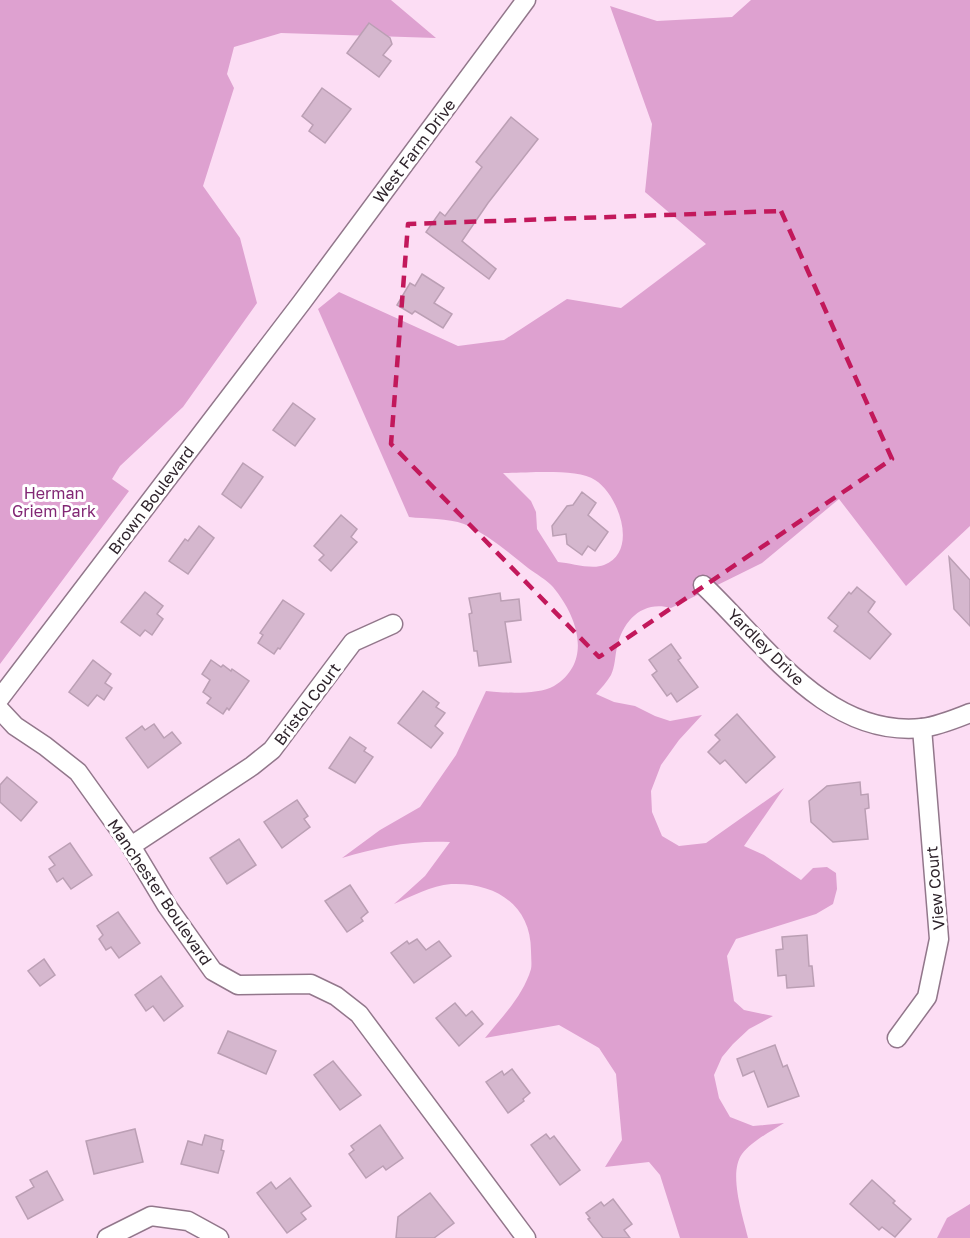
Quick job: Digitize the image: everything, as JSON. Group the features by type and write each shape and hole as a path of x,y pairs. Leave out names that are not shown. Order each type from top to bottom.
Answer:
{"street":[{"name":"West Farm Drive","path":"302,302 526,0"},
{"name":"Brown Boulevard","path":"0,698 302,302"},
{"name":"Yardley Drive","path":"703,585 738,618 788,673 823,701 862,720 892,727 922,728 970,713"},
{"name":"Bristol Court","path":"131,846 252,766 272,750 353,642 393,624"},
{"name":"Manchester Boulevard","path":"0,710 15,726 78,772 131,846 167,906 213,971 238,985 311,984 336,996 358,1014 526,1238"},
{"name":"View Court","path":"897,1038 927,997 939,939 922,728"},
{"path":"107,1238 151,1216 188,1221 219,1238"}],"highlighted area":[{"path":"781,211 892,459 599,657 391,444 408,224"}],"green space":[{"name":"Herman Griem Park","path":"0,0 391,0 436,38 281,33 234,47 227,74 234,88 203,186 240,238 257,303 183,407 120,466 112,479 129,491 0,664"},
{"path":"751,0 970,0 970,526 906,586 839,499 762,563 671,608 652,607 636,614 624,628 620,637 611,675 596,694 614,702 635,706 670,721 702,715 679,740 661,765 651,791 652,812 662,836 679,846 706,843 784,788 744,846 764,855 801,880 813,868 827,867 836,873 837,889 833,904 816,914 736,939 727,956 734,1001 744,1010 773,1016 749,1029 722,1057 714,1075 719,1098 730,1117 753,1126 784,1123 751,1145 738,1162 736,1183 748,1238 680,1238 660,1175 649,1162 605,1167 622,1140 616,1074 599,1048 559,1025 485,1038 523,988 531,969 529,935 525,920 517,909 495,892 467,884 436,887 394,904 425,876 450,842 395,845 342,858 380,830 420,807 456,755 486,691 530,692 554,686 574,665 577,639 575,625 569,612 553,587 497,544 473,528 458,522 409,517 318,309 339,292 458,346 504,340 567,299 621,308 706,244 645,192 652,124 610,6 657,21 732,17","holes":["503,473 564,473 587,476 595,480 604,487 611,498 622,523 621,548 615,558 604,565 594,567 558,562 537,529 536,512 531,501"]},
{"path":"970,1204 970,1238 937,1238 947,1218"}],"building":[{"path":"369,23 390,38 392,44 383,55 391,61 379,77 347,53"},
{"path":"322,88 351,109 325,143 309,131 313,125 302,116"},
{"path":"511,117 538,139 488,203 462,241 496,269 489,279 426,232 440,212 445,216 482,167 476,162"},
{"path":"422,274 444,288 434,303 452,314 443,328 415,311 412,314 397,305 410,283 415,286"},
{"path":"293,403 315,419 295,446 273,430"},
{"path":"243,463 263,477 241,508 222,494"},
{"path":"582,492 596,503 588,515 608,532 595,551 588,546 582,555 567,544 566,534 553,536 552,526 567,506 573,505"},
{"path":"341,515 357,529 351,537 357,542 331,571 319,560 324,555 314,546"},
{"path":"199,526 214,538 188,574 169,561 185,539 188,541"},
{"path":"949,557 970,580 970,626 954,609"},
{"path":"857,587 875,602 868,612 891,634 870,659 834,631 838,626 828,618 849,592 851,594"},
{"path":"145,592 163,606 157,614 163,619 152,635 145,630 140,636 121,622"},
{"path":"500,593 501,601 519,599 521,620 505,622 511,662 479,666 477,651 474,651 469,598"},
{"path":"283,600 304,614 274,654 258,643 263,635 260,633"},
{"path":"671,644 681,658 678,660 698,687 677,702 671,693 667,696 652,675 657,671 649,660"},
{"path":"93,660 111,674 105,683 112,688 104,700 97,695 88,706 69,692"},
{"path":"211,660 221,667 223,665 231,671 232,669 249,681 229,710 227,708 223,714 207,703 211,698 203,692 210,680 202,674"},
{"path":"423,691 439,703 436,707 445,713 435,726 443,733 431,748 398,723"},
{"path":"737,714 775,757 746,783 725,760 720,764 708,752 720,740 715,735"},
{"path":"154,724 164,738 172,732 181,743 148,768 126,738 142,726 145,730"},
{"path":"350,737 366,748 364,751 373,757 355,783 329,768"},
{"path":"7,777 37,802 21,821 0,802 0,785"},
{"path":"860,782 861,795 868,794 869,808 865,809 868,839 833,842 811,822 809,801 827,786"},
{"path":"297,800 308,816 304,819 310,827 282,848 264,822"},
{"path":"239,839 256,865 227,884 210,858"},
{"path":"70,843 92,875 71,889 63,878 57,882 49,869 55,865 49,857"},
{"path":"350,885 368,912 361,918 363,921 347,932 325,901"},
{"path":"118,912 140,943 119,958 111,947 106,950 99,939 103,935 97,926"},
{"path":"807,935 809,966 812,966 814,986 787,988 786,975 778,976 776,950 783,949 782,937"},
{"path":"417,939 426,950 439,941 451,956 414,983 391,953 407,941 409,944"},
{"path":"44,959 55,975 40,986 28,971"},
{"path":"161,976 183,1006 164,1021 153,1006 146,1011 135,995"},
{"path":"455,1003 466,1016 472,1011 483,1024 459,1046 436,1018"},
{"path":"228,1031 276,1051 266,1074 218,1053"},
{"path":"775,1045 783,1067 787,1065 799,1096 768,1107 754,1071 743,1076 737,1059"},
{"path":"333,1061 361,1095 340,1110 314,1075"},
{"path":"512,1069 530,1093 523,1099 524,1101 508,1113 486,1082 502,1071 504,1075"},
{"path":"380,1125 403,1158 386,1170 383,1166 366,1178 349,1154 354,1150 351,1146"},
{"path":"135,1129 143,1162 94,1174 86,1141"},
{"path":"546,1134 550,1139 554,1136 580,1170 560,1185 531,1145"},
{"path":"205,1135 223,1140 221,1150 224,1151 218,1173 181,1164 188,1141 202,1145"},
{"path":"47,1171 63,1200 28,1219 16,1197 34,1187 30,1180"},
{"path":"290,1178 311,1206 301,1213 306,1219 287,1233 257,1193 271,1182 276,1189"},
{"path":"872,1180 911,1219 895,1237 882,1227 879,1230 850,1204"},
{"path":"430,1193 454,1223 434,1238 396,1238 398,1217"},
{"path":"613,1199 632,1224 624,1230 630,1238 603,1238 588,1219 590,1218 586,1213 601,1202 604,1206"}]}
